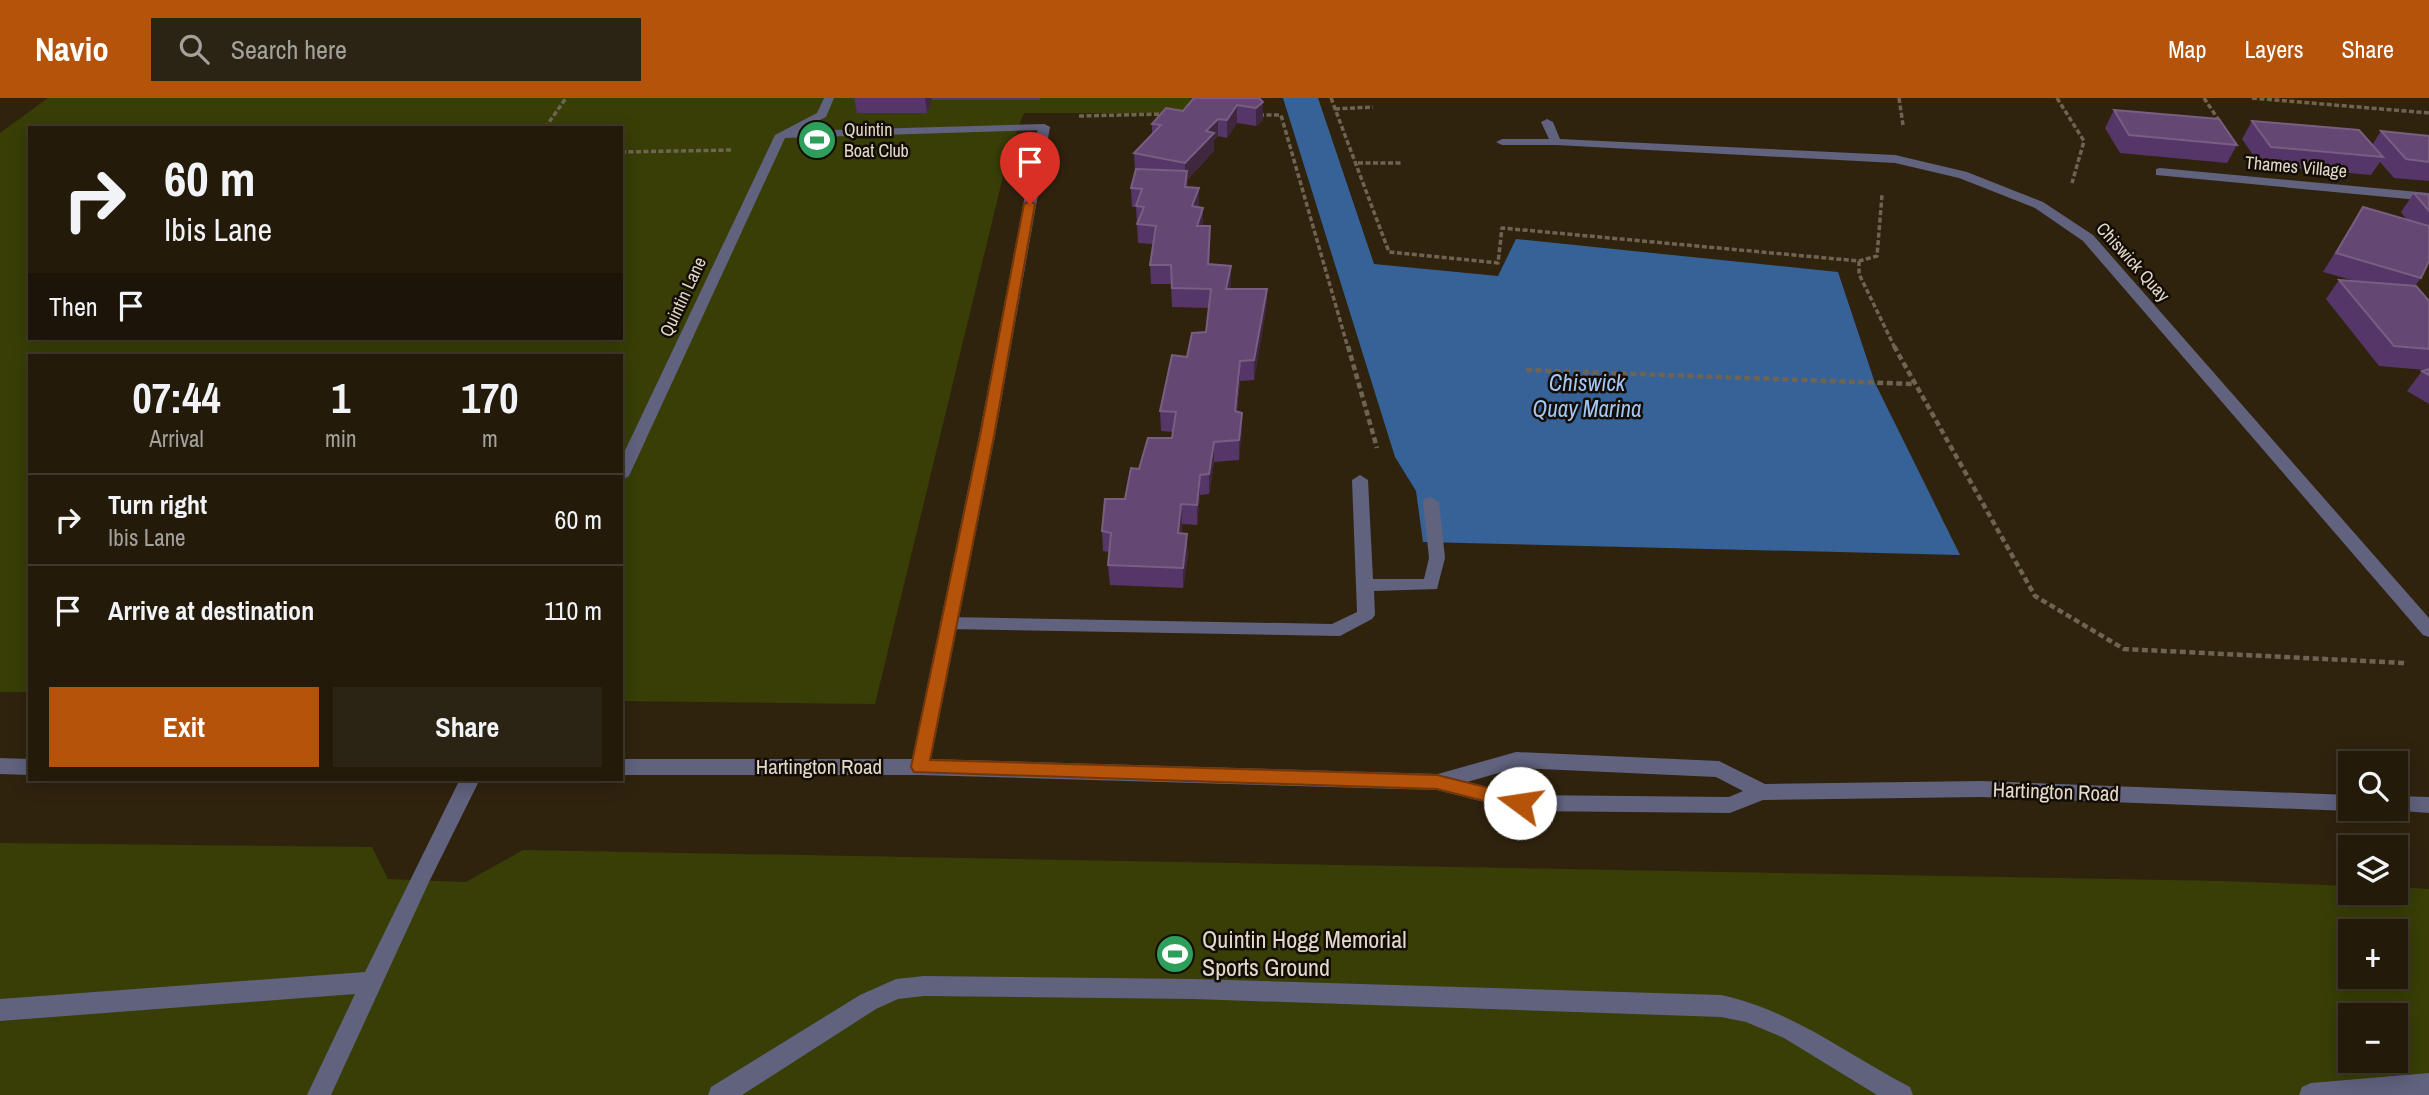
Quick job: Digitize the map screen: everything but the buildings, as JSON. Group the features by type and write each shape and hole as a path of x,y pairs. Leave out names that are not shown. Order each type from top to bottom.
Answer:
{"street":[{"path":"781,135 822,115 829,98"},
{"path":"1548,122 1556,142"},
{"path":"781,135 1044,127 987,436 920,767"},
{"name":"Quintin Lane","path":"623,472 781,135"},
{"name":"Chiswick Quay","path":"1502,142 1848,155 1926,165 1963,175 2039,205 2088,238 2429,630"},
{"name":"Thames Village","path":"2160,172 2429,197"},
{"path":"948,623 1334,631 1366,615 1360,480"},
{"path":"1365,585 1431,585 1437,558 1431,502"},
{"name":"Hartington Road","path":"1437,782 1516,760 1719,769 1762,792"},
{"path":"0,766 28,767"},
{"name":"Hartington Road","path":"623,767 920,767 1437,782 1520,803 1730,805 1762,792 1981,789 2338,803"},
{"path":"319,1095 469,781"},
{"path":"2408,804 2429,805"},
{"path":"0,1010 371,982"},
{"path":"720,1095 868,1002 896,989 924,986 1194,989 1721,1006 1747,1009 1774,1020 1901,1095"},
{"path":"2311,1095 2429,1085"}],"path":[{"path":"546,126 566,98"},
{"path":"1331,98 1358,163 1389,252 1498,262 1502,228 1859,261 1877,256 1880,243 1882,171 1848,155"},
{"path":"2039,205 2068,194 2084,141 2057,98"},
{"path":"2252,98 2429,113"},
{"path":"1335,109 1373,107"},
{"path":"1044,127 1063,116 1173,114"},
{"path":"1248,114 1281,115 1300,189 1385,475 1360,480"},
{"path":"1358,163 1403,163"},
{"path":"1859,261 1859,274 1913,384 2035,596 2124,649 2415,664"},
{"path":"1526,370 1913,384"}],"green space":[{"path":"48,98 1220,98 1223,113 1024,113 1009,152 875,704 623,701 623,354 28,354 28,692 0,692 0,133"},
{"name":"Quintin Hogg Memorial Sports Ground","path":"0,843 372,847 388,879 466,882 523,850 2221,881 2338,886 2338,905 2408,905 2408,888 2429,889 2429,1095 0,1095"}],"water":[{"name":"Chiswick Quay Marina","path":"1283,98 1318,98 1374,264 1498,276 1516,239 1838,272 1875,383 1960,555 1423,542 1416,491 1395,457"}],"place":[{"name":"Quintin Boat Club","path":"817,140"},
{"name":"Quintin Hogg Memorial Sports Ground","path":"1175,954"}],"route":[{"path":"1030,204 987,436 920,767 1437,782 1520,803"}]}
